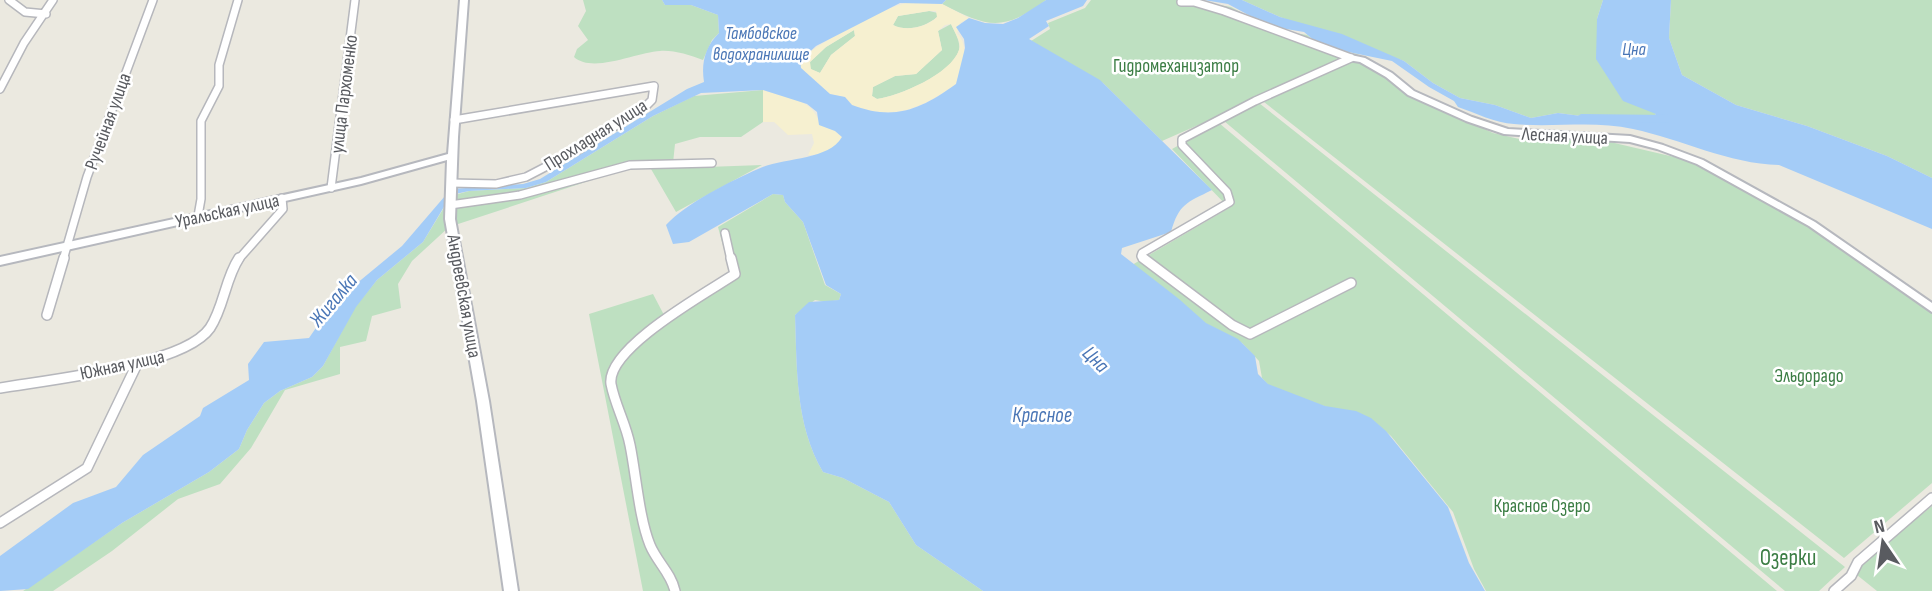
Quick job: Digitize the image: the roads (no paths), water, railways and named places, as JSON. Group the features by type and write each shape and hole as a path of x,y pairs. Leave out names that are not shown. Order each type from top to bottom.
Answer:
{"street":[{"path":"9,0 12,5 32,14 46,14"},
{"path":"0,89 24,43 53,0"},
{"name":"Ручейная улица","path":"47,315 87,177 153,0"},
{"path":"198,216 202,187 201,121 219,86 219,65 238,0"},
{"name":"улица Пархоменко","path":"331,188 355,0"},
{"name":"Андреевская улица","path":"464,0 451,194 511,591"},
{"name":"Лесная улица","path":"1181,2 1224,10 1362,60 1389,75 1410,93 1469,119 1507,132 1630,139 1700,162 1805,220 1932,307"},
{"path":"1351,58 1182,139 1182,145 1230,195 1230,202 1141,256 1232,325 1250,334 1351,283"},
{"name":"Прохладная улица","path":"451,194 478,185 508,183 575,151 646,106 652,100 654,86 454,120"},
{"name":"Уральская улица","path":"0,261 331,188 452,156"},
{"path":"451,194 520,195 630,165 712,163"},
{"name":"Южная улица","path":"0,388 177,352 207,331 228,276 239,256 283,209 282,198"},
{"path":"675,591 672,579 649,543 626,424 611,383 613,369 623,355 664,320 735,274 725,233"},
{"path":"0,523 87,468 138,362"},
{"path":"1834,591 1851,576 1858,562 1932,498"}],"water":[{"name":"Красное","path":"662,0 946,0 942,4 900,3 816,46 800,61 801,68 830,94 845,97 852,105 867,110 894,112 918,106 956,84 965,48 964,39 956,27 969,18 985,23 1003,24 1046,0 1087,0 1083,6 1046,21 1049,26 1029,39 1100,80 1212,190 1185,205 1177,215 1171,232 1122,248 1121,254 1206,323 1238,339 1255,356 1258,374 1268,384 1325,406 1356,411 1371,418 1386,431 1448,507 1469,563 1485,591 983,591 916,545 889,502 843,478 823,472 814,454 799,396 795,315 809,302 839,300 841,294 826,285 803,222 785,202 783,195 773,194 689,242 673,244 666,225 697,201 735,180 768,165 816,155 835,145 842,137 819,125 817,112 807,104 763,90 701,93 653,116 546,182 526,188 469,191 451,195 423,242 377,280 356,307 323,366 312,377 280,391 264,403 239,449 209,472 122,523 28,589 0,591 0,556 73,503 116,487 143,455 200,416 203,408 249,380 248,364 264,342 309,338 333,303 402,246 451,189 523,184 540,179 687,89 704,82 705,56 719,33 718,15 691,5 665,5"},
{"name":"Цна","path":"1204,0 1242,0 1280,17 1342,34 1404,61 1433,83 1460,98 1495,105 1531,118 1558,113 1628,122 1649,120 1656,114 1623,101 1596,59 1597,19 1603,0 1671,0 1669,38 1682,75 1736,105 1807,126 1887,156 1932,178 1932,229 1779,165 1723,156 1651,133 1618,126 1529,125 1493,120 1458,107 1454,101 1392,61 1334,49 1316,42 1304,32 1269,26 1228,4"}],"waterway":[{"name":"Цна","path":"1581,118 1669,119"}],"water label":[{"name":"Тамбовское водохранилище","path":"761,43"},
{"name":"Жигалка","path":"333,300"}],"park label":[{"name":"Гидромеханизатор","path":"1176,65"},
{"name":"Эльдорадо","path":"1809,375"},
{"name":"Красное Озеро","path":"1542,505"},
{"name":"Озерки","path":"1788,557"}]}
